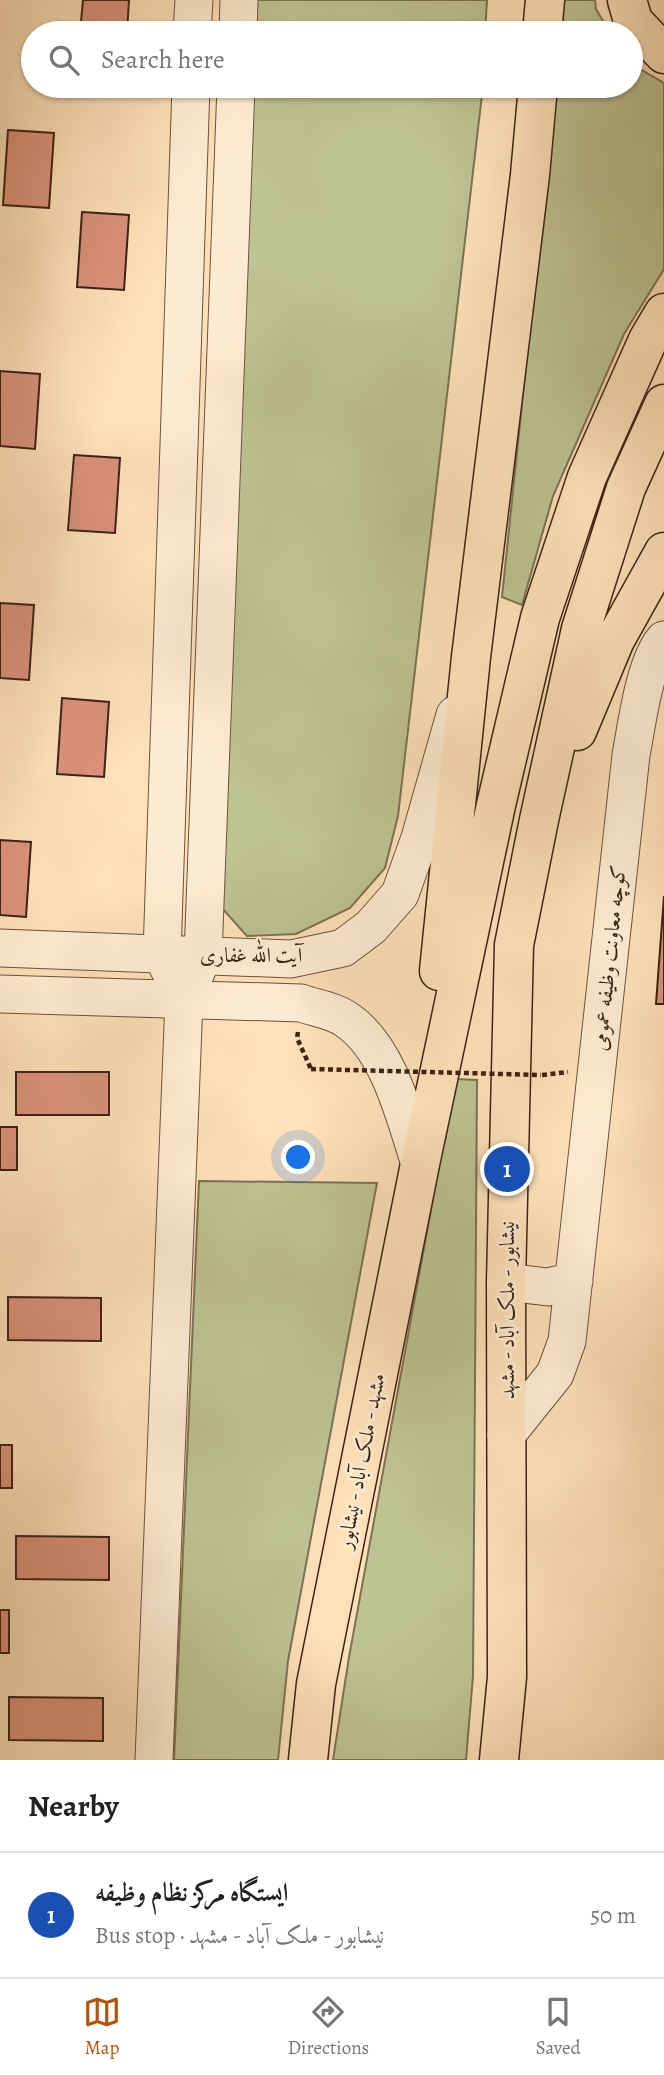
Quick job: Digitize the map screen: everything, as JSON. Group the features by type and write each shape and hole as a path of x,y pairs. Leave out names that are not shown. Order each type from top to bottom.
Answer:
{"highway":[{"path":"543,21 545,0"},
{"path":"627,0 633,21"},
{"path":"643,32 664,54"},
{"path":"420,1164 471,657 537,98"},
{"path":"420,1164 496,805 540,618 587,477 648,340 664,313"},
{"path":"539,820 581,629 626,488 664,404"},
{"path":"539,820 615,640 664,552"},
{"name":"نیشابور - ملک آباد - مشهد","path":"499,1760 507,1677 506,1282 514,945 539,820"},
{"name":"مشهد - ملک آباد - نیشابور","path":"308,1760 316,1684 420,1164"}],"street":[{"path":"193,21 194,0"},
{"path":"238,21 239,0"},
{"path":"184,1000 162,954 190,98"},
{"path":"155,1760 184,1000 203,956 235,98"},
{"path":"188,151 233,152"},
{"name":"کوچه معاونت وظیفه عمومی","path":"506,1435 555,1374 567,1341 631,755 645,686 659,646 664,640"},
{"name":"آیت الله غفاری","path":"0,948 291,959 343,948 371,927 400,894 420,838 471,657"},
{"path":"0,994 301,1003 347,1019 374,1046 395,1087 420,1164"},
{"path":"506,1282 548,1287 574,1281"}],"path":[{"path":"297,1038 311,1069 541,1075 573,1071"}],"green space":[{"path":"250,0 487,0 486,21 249,21"},
{"path":"563,0 595,0 596,9 603,21 561,21"},
{"path":"643,71 664,83 664,269 624,334 553,496 522,605 502,597 554,98 643,98"},
{"path":"247,98 482,98 398,816 385,868 350,908 296,934 247,936 220,906"},
{"path":"455,1079 477,1080 473,1676 466,1760 333,1760 349,1657"},
{"path":"199,1181 377,1183 288,1661 278,1760 174,1760"}],"building":[{"path":"83,0 129,0 128,21 81,21"},
{"path":"8,130 54,133 49,208 3,205"},
{"path":"82,212 129,215 124,290 77,287"},
{"path":"0,371 40,374 35,449 0,446"},
{"path":"74,455 120,458 115,533 68,530"},
{"path":"0,603 34,605 29,680 0,678"},
{"path":"62,698 109,702 104,777 57,774"},
{"path":"0,840 31,842 26,917 0,915"},
{"path":"664,896 664,1004 656,1004"},
{"path":"16,1072 109,1072 109,1115 16,1115"},
{"path":"0,1127 17,1127 17,1170 0,1170"},
{"path":"8,1297 101,1298 101,1341 8,1340"},
{"path":"0,1445 12,1445 12,1488 0,1488"},
{"path":"16,1536 109,1537 109,1580 16,1579"},
{"path":"0,1610 9,1610 9,1653 0,1653"},
{"path":"9,1697 103,1698 103,1741 9,1740"}],"place":[{"name":"ایستگاه مرکز نظام وظیفه","path":"507,1169"}]}
